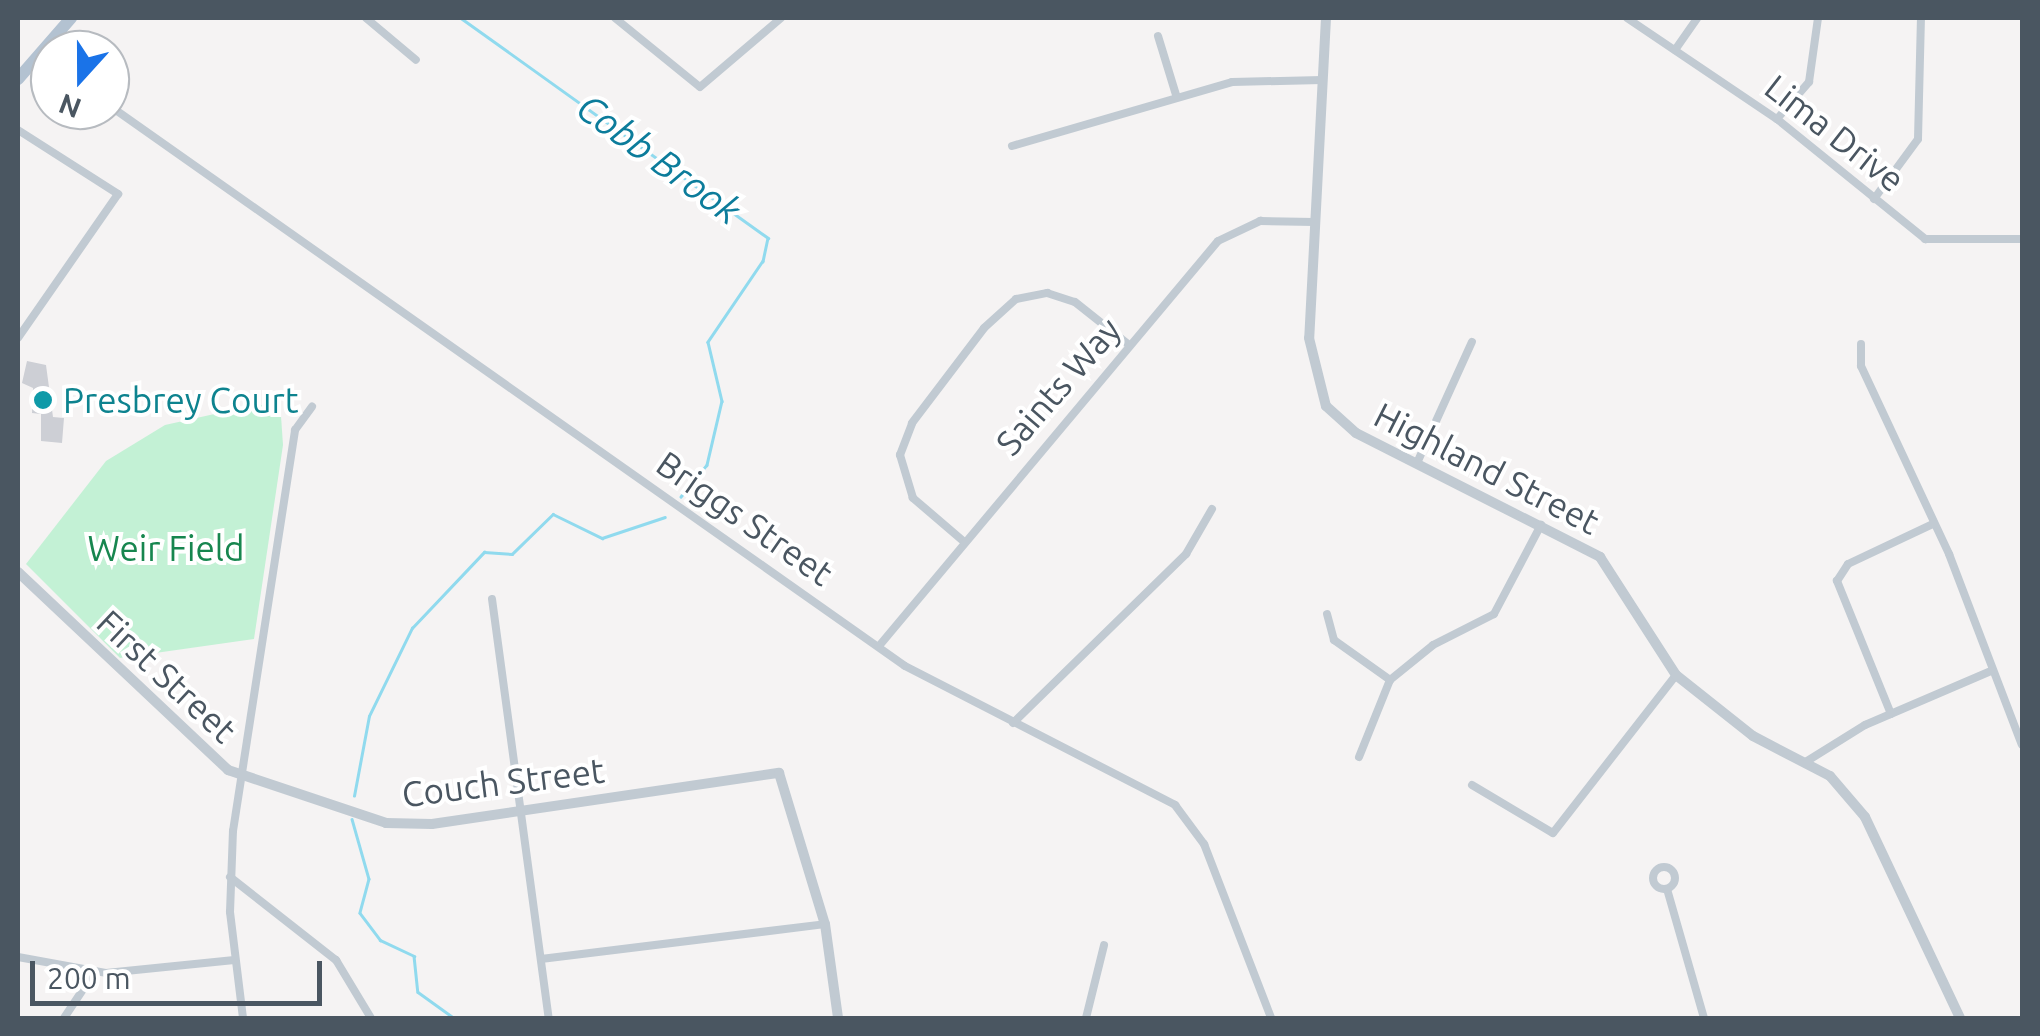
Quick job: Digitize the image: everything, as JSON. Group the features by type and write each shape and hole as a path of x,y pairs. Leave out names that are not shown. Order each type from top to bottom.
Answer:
{"street":[{"path":"366,18 416,60"},
{"path":"616,18 700,87 781,18"},
{"name":"Highland Street","path":"1326,18 1314,222 1314,383 1345,425 1542,524 1608,566 1646,638 1676,674 1752,736 1830,776 1865,817 1960,1018"},
{"name":"Lima Drive","path":"1627,18 1778,119 1933,242 2022,239"},
{"path":"1675,50 1697,18"},
{"path":"1778,119 1809,82 1818,18"},
{"path":"1874,199 1918,139 1921,18"},
{"path":"1158,36 1176,94"},
{"path":"1012,146 1176,94 1232,82 1322,80"},
{"name":"Briggs Street","path":"130,120 878,646 1013,723 1158,794 1189,819 1270,1018"},
{"path":"18,130 118,194 18,338"},
{"name":"Saints Way","path":"878,646 962,540 1228,233 1260,221 1314,222"},
{"path":"962,540 913,498 900,456 912,422 984,328 1016,300 1046,293 1075,302 1129,345"},
{"path":"1417,464 1472,342"},
{"path":"1862,344 1861,366 1934,524 2022,745"},
{"path":"243,1018 234,960 230,877 240,774 295,430 312,407"},
{"path":"1013,723 1186,554 1212,508"},
{"path":"1359,757 1390,680 1433,645 1494,614 1542,524"},
{"path":"1891,714 1837,581 1848,564 1934,524"},
{"name":"First Street","path":"18,572 219,764 240,774"},
{"path":"492,599 549,1018"},
{"path":"1327,614 1334,640 1390,680"},
{"path":"1804,763 1891,714 1991,672"},
{"path":"1472,785 1553,833 1676,674"},
{"name":"Couch Street","path":"240,774 405,826 779,773 825,924"},
{"path":"230,877 336,960 371,1018"},
{"path":"1667,889 1704,1018"},
{"path":"541,959 825,924 838,1018"},
{"path":"1086,1018 1104,945"},
{"path":"18,957 94,973 234,960"},
{"path":"64,1018 94,973"}],"green space":[{"name":"Weir Field","path":"259,404 281,416 283,445 254,639 120,658 26,564 106,461 165,425"}],"building":[{"name":"Presbrey Court","path":"27,361 46,365 53,417 64,418 62,443 41,441 41,414 32,413 33,388 22,383"}],"waterway":[{"name":"Cobb Brook","path":"461,18 768,238 763,261 708,342 722,401 707,465 681,497"},
{"name":"Cobb Brook","path":"354,796 369,716 412,628 484,552 512,554 553,514 602,538 665,517"},
{"name":"Cobb Brook","path":"352,819 369,879 360,913 380,940 414,956 418,992 454,1018"}],"place":[{"name":"Presbrey Court","path":"43,400"}]}
